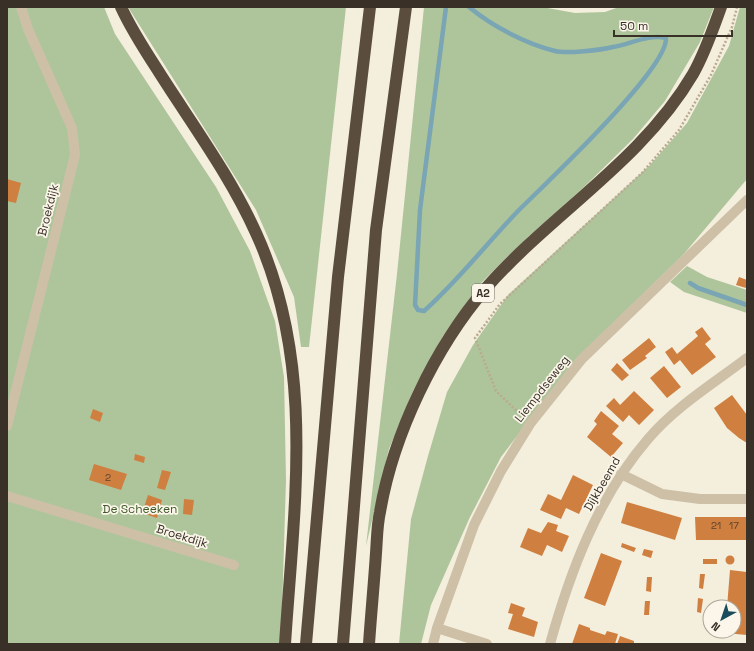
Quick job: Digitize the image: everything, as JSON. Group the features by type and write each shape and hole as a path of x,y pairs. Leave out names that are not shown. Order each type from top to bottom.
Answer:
{"highway":[{"path":"121,7 143,47 233,189 256,232 276,283 289,339 293,365 295,401 296,468 285,644"},
{"path":"306,644 338,277 370,7"},
{"path":"344,644 376,230 406,7"},
{"name":"A2","path":"369,644 380,512 396,450 418,393 448,340 486,289 533,240 588,194 640,144 672,105 694,73 708,44 721,7"}],"street":[{"name":"Broekdijk","path":"7,426 75,155 72,128 28,29 21,7"},
{"name":"Liempdseweg","path":"433,644 437,628 474,525 502,471 530,424 582,359 747,200"},
{"name":"Dijkbeemd","path":"550,644 561,605 587,539 621,474 648,438 677,412 747,358"},
{"path":"621,474 662,494 700,499 747,499"},
{"name":"Broekdijk","path":"7,496 234,566"},
{"path":"437,628 487,644"}],"path":[{"path":"530,424 496,391 476,338 500,304 642,173 679,130 711,75 732,27 737,7"}],"green space":[{"name":"De Scheeken","path":"7,7 104,7 115,34 216,187 250,251 275,321 284,377 286,480 281,644 7,644"},
{"path":"128,7 346,7 309,347 301,347 294,297 256,210"},
{"path":"424,7 542,7 575,13 605,12 619,7 714,7 700,42 665,101 633,139 582,189 529,236 480,284 443,336 413,391 389,449 366,546 397,274"},
{"path":"740,7 747,7 747,179 683,255 576,359 501,457 470,517 431,605 421,644 399,644 411,519 447,392 473,345 508,295 650,165 687,123 729,46"},
{"path":"687,266 707,277 747,290 747,313 684,292 670,282"}],"building":[{"path":"7,179 21,183 16,203 7,201"},
{"path":"739,277 747,280 746,288 736,285"},
{"path":"702,327 711,339 705,344 716,357 692,375 680,360 674,365 665,352 672,347 677,354 698,336 695,332"},
{"path":"649,338 656,347 645,356 647,358 630,370 622,360"},
{"path":"617,363 629,375 622,381 611,370"},
{"path":"664,366 681,387 667,398 650,378"},
{"path":"634,391 654,410 639,425 629,415 623,422 606,406 614,398 620,405"},
{"path":"732,395 747,415 747,443 727,428 714,408"},
{"path":"93,409 103,413 100,422 90,418"},
{"path":"601,411 619,426 612,434 623,443 611,457 587,437 597,424 594,421"},
{"path":"135,454 145,457 144,463 134,460"},
{"path":"94,464 127,474 121,490 89,480"},
{"path":"162,470 171,472 165,490 157,488"},
{"path":"573,475 593,485 579,514 566,508 561,519 540,510 548,494 561,500"},
{"path":"148,495 162,500 157,518 142,513"},
{"path":"184,499 194,500 192,515 183,514"},
{"path":"627,502 682,518 675,540 621,523"},
{"path":"695,517 747,517 747,540 696,540"},
{"path":"548,522 558,525 556,531 569,536 562,552 547,545 542,556 520,547 528,528 541,533"},
{"path":"622,543 636,548 634,552 621,547"},
{"path":"644,549 653,551 651,558 642,555"},
{"path":"601,553 622,561 605,606 584,598"},
{"path":"730,555 735,560 730,565 725,560"},
{"path":"703,559 717,559 717,564 703,564"},
{"path":"730,570 747,572 747,635 742,635 742,599 728,599"},
{"path":"700,574 705,574 703,589 699,588"},
{"path":"647,577 652,577 651,592 646,591"},
{"path":"698,598 703,599 701,613 697,612"},
{"path":"645,601 650,601 649,615 644,615"},
{"path":"511,603 525,608 522,616 538,622 534,637 508,629 513,614 508,613"},
{"path":"579,624 590,628 590,630 605,635 607,631 618,634 615,644 572,644"},
{"path":"620,636 634,641 634,644 617,644"}],"waterway":[{"path":"446,7 420,210 415,305 418,310 424,311 449,287 518,211 577,153 627,100 661,53 666,38 653,37 608,48 575,52 560,52 544,48 510,34 488,21 469,7"},
{"path":"690,283 698,288 747,305"}]}
